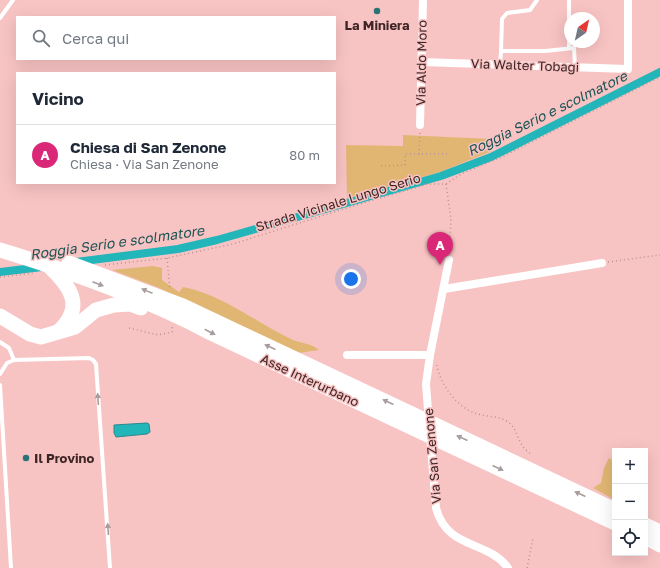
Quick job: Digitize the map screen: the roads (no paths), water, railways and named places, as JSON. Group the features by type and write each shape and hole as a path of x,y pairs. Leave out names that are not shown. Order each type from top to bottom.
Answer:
{"highway":[{"name":"Asse Interurbano","path":"0,240 105,275 433,433 612,522"},
{"name":"Asse Interurbano","path":"0,250 44,269 181,311 423,419 433,433 612,509"},
{"path":"44,269 66,283 72,298 73,310 68,323 58,332"},
{"path":"0,316 36,336 49,335 75,327 96,310 114,304 130,304 181,311"},
{"path":"648,526 660,532"},
{"path":"648,539 660,545"}],"street":[{"name":"Via Aldo Moro","path":"420,125 423,0"},
{"name":"Via Walter Tobagi","path":"422,62 628,69 628,0"},
{"name":"Via San Zenone","path":"449,260 430,355 426,384 436,508 438,516 448,531 455,537 496,557 508,568"},
{"path":"444,289 602,263"},
{"path":"347,355 430,355"}],"lane":[{"path":"0,18 13,0"},
{"path":"500,64 502,19 507,13 530,10 537,0"},
{"path":"569,0 569,12"},
{"path":"501,51 544,51 564,48"},
{"path":"574,48 575,67"},
{"path":"0,342 9,348 14,360"},
{"path":"0,374 7,363 14,360 89,358 96,364 110,568"},
{"path":"0,385 2,475 10,568"}],"water":[{"path":"149,424 150,432 147,434 116,437 114,433 114,425"}],"waterway":[{"name":"Roggia Serio e scolmatore","path":"76,262 178,249 217,240 441,176 491,157 660,72"},
{"name":"Roggia Serio e scolmatore","path":"0,272 42,267"}],"place":[{"name":"La Miniera","path":"377,11"},
{"name":"Chiesa di San Zenone","path":"440,265"},
{"name":"Il Provino","path":"26,458"}]}
